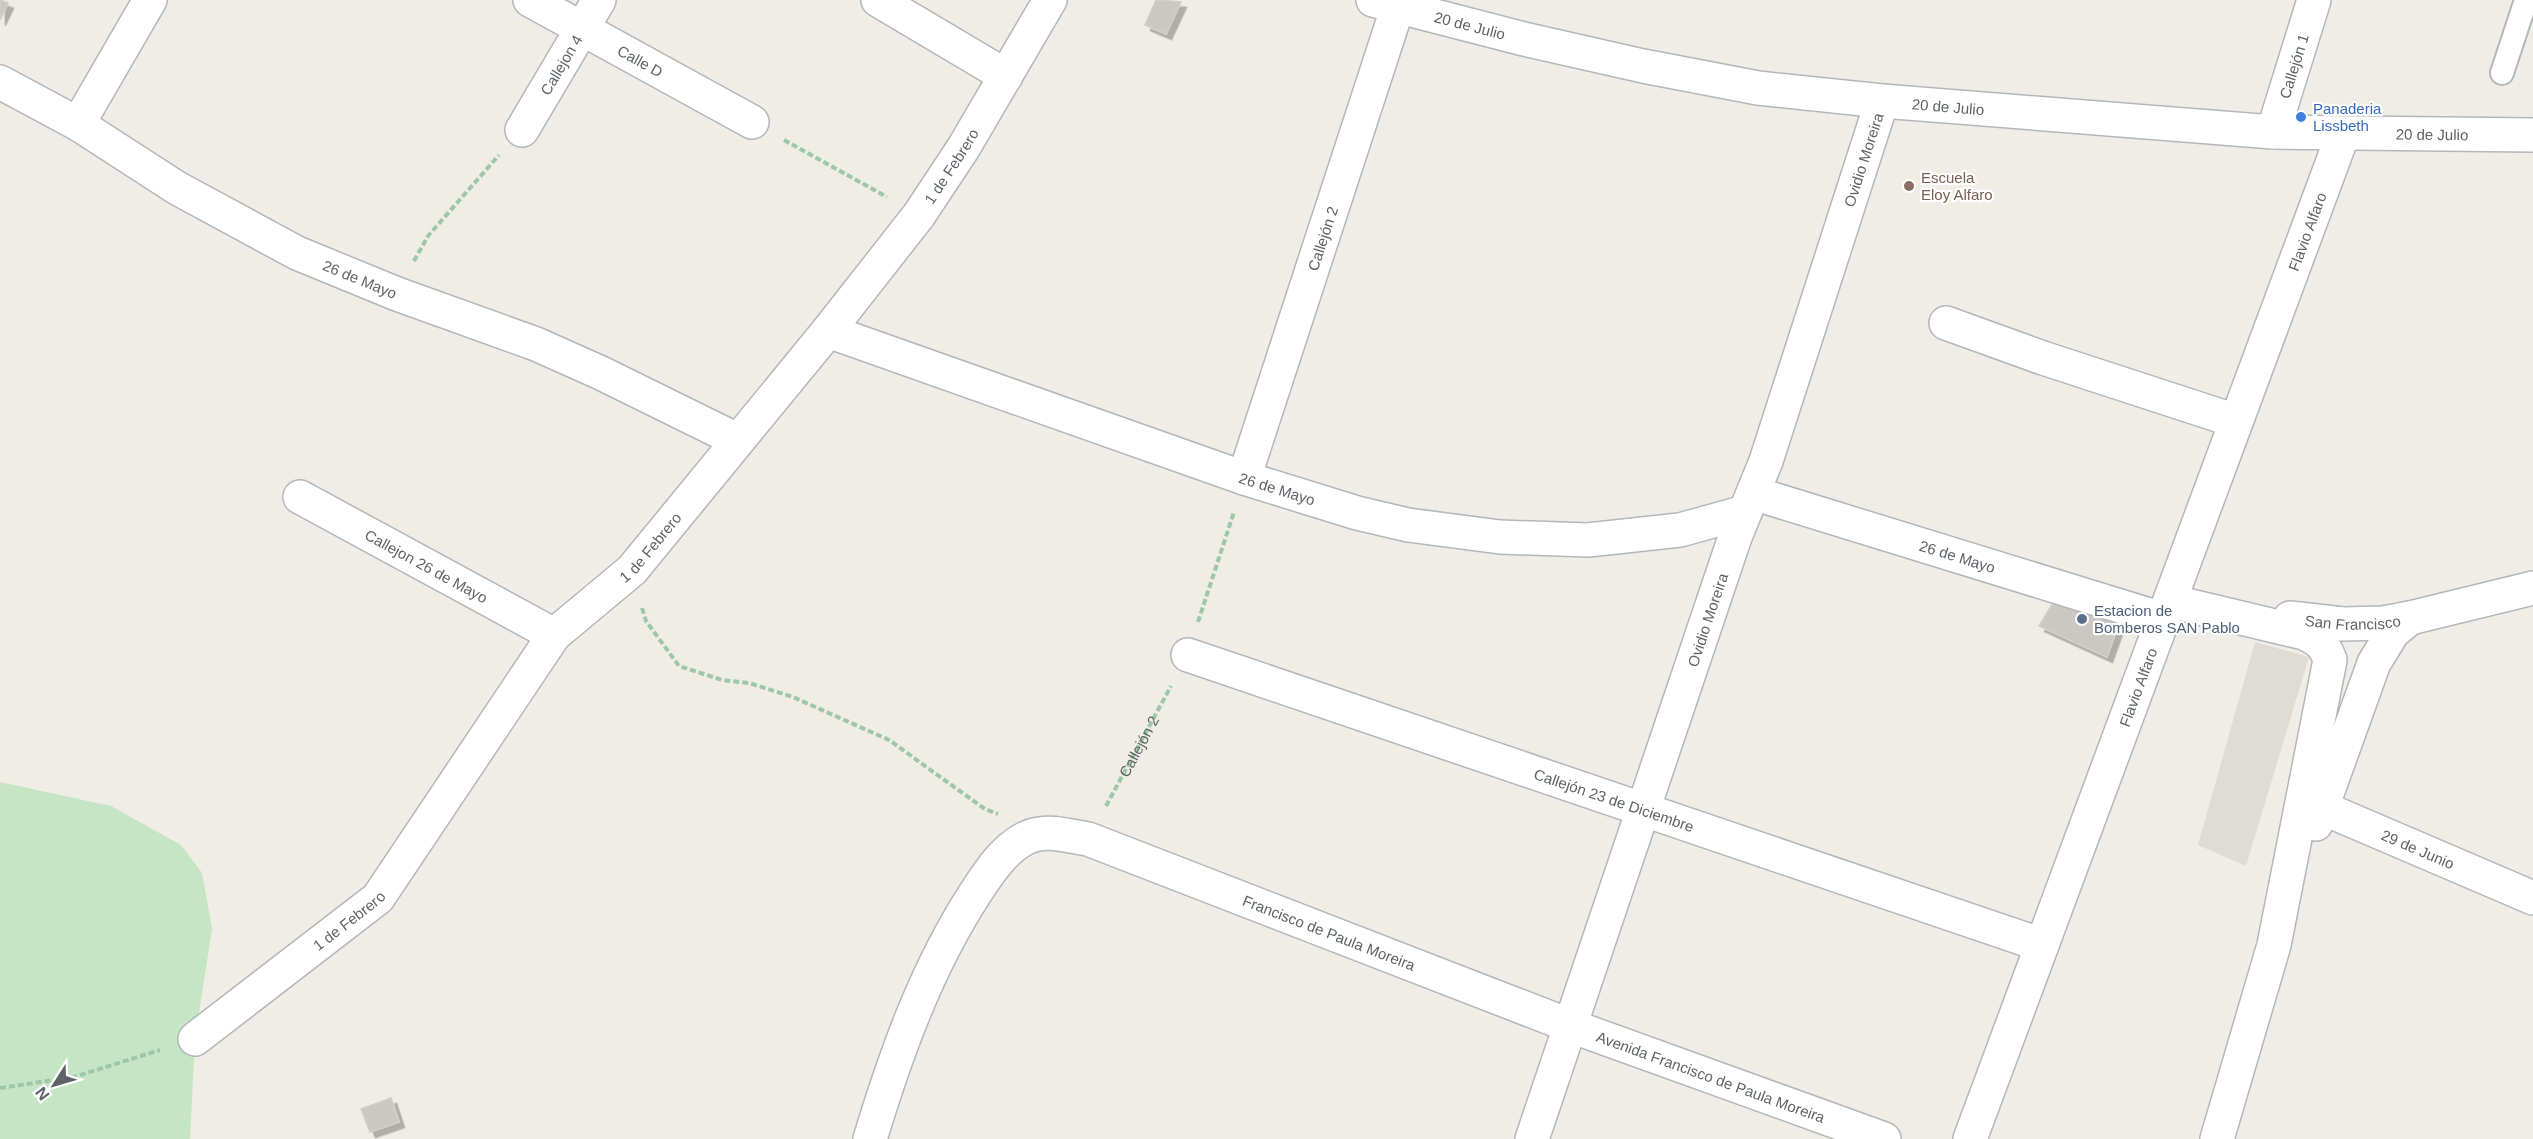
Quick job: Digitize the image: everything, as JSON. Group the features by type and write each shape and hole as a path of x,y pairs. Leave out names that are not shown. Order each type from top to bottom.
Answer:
{"street":[{"path":"78,124 150,0"},
{"name":"Calle D","path":"530,0 752,122"},
{"name":"Callejon 4","path":"522,129 599,0"},
{"path":"878,0 1006,76"},
{"name":"1 de Febrero","path":"195,1039 378,898 554,635 632,570 828,332 919,214 964,147 1050,0"},
{"name":"Callejón 1","path":"2273,132 2314,0"},
{"name":"20 de Julio","path":"1390,3 1524,39 1715,81 1758,88 1882,101 2273,132 2533,135"},
{"name":"Callejón 2","path":"1244,478 1390,3"},
{"name":"26 de Mayo","path":"0,82 78,124 177,188 297,253 397,294 536,344 601,373 737,440"},
{"name":"Ovidio Moreira","path":"1532,1139 1734,537 1766,461 1882,101"},
{"name":"Flavio Alfaro","path":"1970,1139 2343,134"},
{"path":"1947,323 2043,358 2236,421"},
{"name":"26 de Mayo","path":"828,332 1244,478 1381,520 1500,537 1577,540 1630,537 1680,530 1749,503 2166,610"},
{"name":"Callejon 26 de Mayo","path":"300,497 554,635"},
{"name":"San Francisco","path":"2166,610 2343,624 2383,622 2410,618 2492,596 2533,588"},
{"path":"2492,596 2533,605"},
{"path":"2166,610 2304,633 2326,647 2330,660 2313,804"},
{"path":"2217,1139 2313,804 2374,663 2393,632 2410,618"},
{"name":"Callejón 23 de Diciembre","path":"1188,655 2042,945"},
{"name":"29 de Junio","path":"2313,804 2533,898"},
{"path":"870,1139 902,1041 936,963 957,921 988,873 1005,854 1025,838 1043,832 1088,839"},
{"name":"Francisco de Paula Moreira","path":"1088,839 1571,1026"},
{"name":"Avenida Francisco de Paula Moreira","path":"1571,1026 1884,1139"}],"lane":[{"path":"2502,73 2526,0"}],"path":[{"path":"752,122 919,214"},
{"path":"397,294 428,236 522,129"},
{"name":"Callejón 2","path":"1088,839 1188,655 1244,478"},
{"path":"632,570 646,621 679,666 722,680 749,683 793,697 839,717 889,740 985,809 1043,832"},
{"path":"0,1088 74,1077 195,1039"}],"shaded area":[{"path":"2255,642 2309,657 2246,866 2198,845"}],"green space":[{"path":"0,782 111,806 181,845 202,873 212,929 195,1039 190,1139 0,1139"}],"building":[{"path":"0,0 8,3 0,20"},
{"path":"1156,0 1181,2 1166,34 1145,25"},
{"name":"Estacion de Bomberos SAN Pablo","path":"2061,590 2123,612 2107,657 2039,626"},
{"path":"391,1098 399,1122 370,1132 361,1109"}],"place":[{"name":"Panaderia Lissbeth","path":"2301,117"},
{"name":"Escuela Eloy Alfaro","path":"1909,186"},
{"name":"Estacion de Bomberos SAN Pablo","path":"2082,619"}]}
